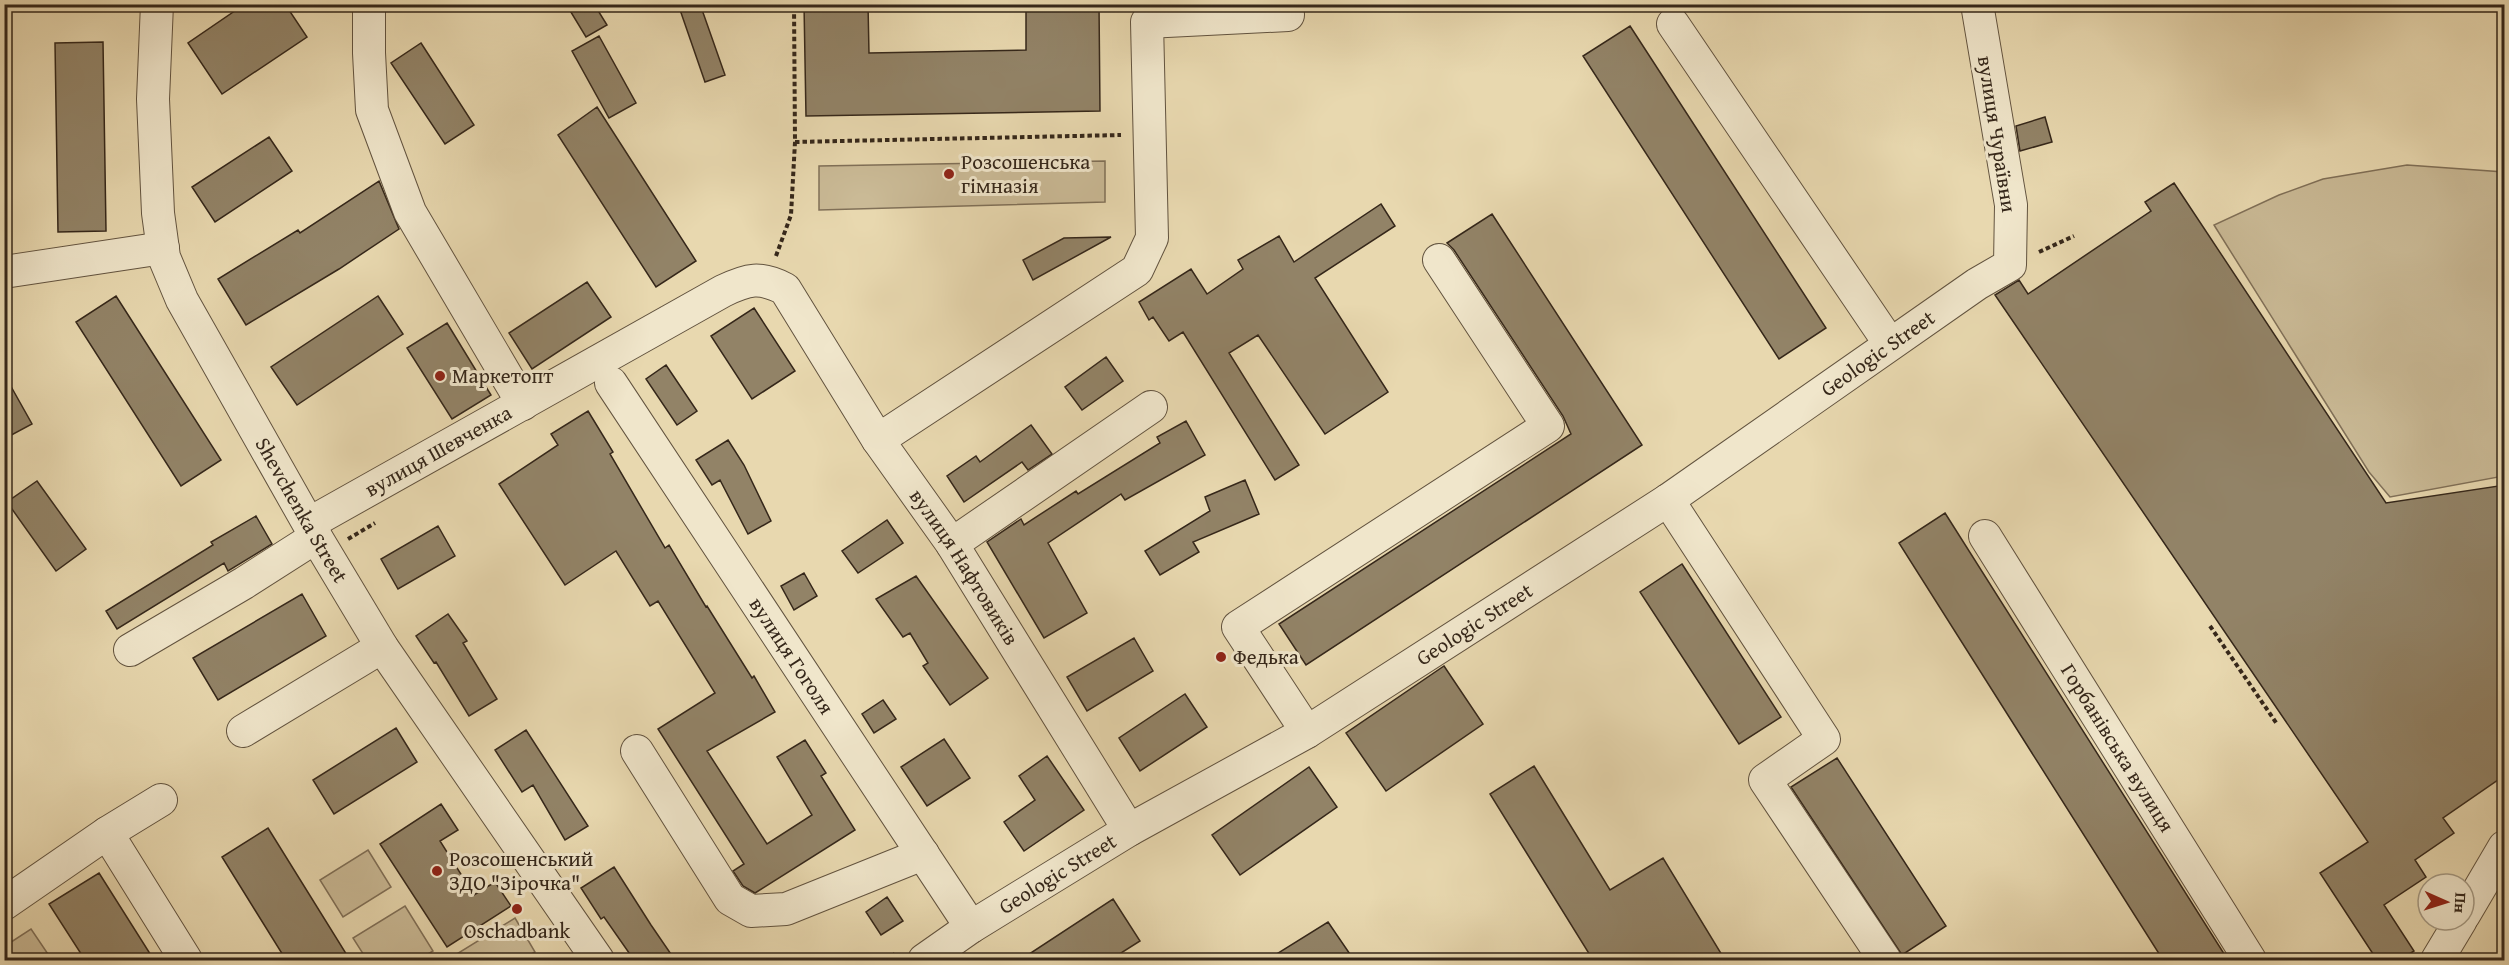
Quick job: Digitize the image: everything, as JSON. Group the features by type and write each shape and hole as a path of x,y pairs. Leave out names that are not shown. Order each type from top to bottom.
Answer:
{"street":[{"name":"Shevchenka Street","path":"157,4 153,99 158,213 163,248 182,300 382,647 598,960"},
{"path":"369,4 372,110 410,212 523,404"},
{"path":"878,440 1137,270 1152,238 1147,22 1288,15 1287,4"},
{"name":"вулиця Чураївни","path":"1977,4 2011,205 2010,265"},
{"path":"1673,24 1890,344"},
{"path":"4,272 163,248"},
{"path":"1307,732 1238,627 1548,426 1439,260"},
{"name":"Geologic Street","path":"924,960 972,927 1129,830 1307,732 1668,500 1977,284 2010,265"},
{"name":"вулиця Шевченка","path":"130,650 317,537 523,404 723,291 743,281 766,281"},
{"name":"вулиця Нафтовиків","path":"766,281 785,289 878,440 952,544 1129,830"},
{"name":"вулиця Гоголя","path":"611,383 972,927"},
{"path":"952,544 1151,407"},
{"path":"1668,500 1824,739 1765,780 1885,960"},
{"name":"Горбанівська вулиця","path":"1985,536 2250,960"},
{"path":"243,731 382,647"},
{"path":"637,751 730,899 751,911 786,909 923,854"},
{"path":"4,904 107,833 161,800"},
{"path":"107,833 186,960"},
{"path":"2476,895 2505,847"},
{"path":"2437,960 2454,932"}],"path":[{"path":"766,281 791,215 795,142 794,4"},
{"path":"795,142 1150,134"},
{"path":"2010,265 2074,236"},
{"path":"317,537 377,521"},
{"path":"2210,626 2277,724"}],"shaded area":[{"path":"1105,161 1105,202 819,210 819,166"},
{"path":"2407,165 2504,172 2504,476 2390,497 2369,472 2214,225 2279,195 2323,179"},
{"path":"368,850 391,887 343,917 320,880"},
{"path":"405,906 433,951 418,960 367,960 353,938"},
{"path":"515,918 535,952 521,960 447,960"},
{"path":"31,929 52,960 5,960 5,946"}],"building":[{"path":"245,4 285,4 307,37 222,94 188,43"},
{"path":"566,4 594,4 607,25 586,37"},
{"path":"678,4 700,4 725,75 705,82"},
{"path":"804,4 868,4 869,53 1026,50 1026,4 1099,4 1100,111 806,116"},
{"path":"1630,26 1826,328 1779,359 1583,56"},
{"path":"599,36 636,103 609,118 572,51"},
{"path":"103,42 106,231 58,232 55,43"},
{"path":"421,43 474,125 445,144 391,63"},
{"path":"597,107 696,261 656,287 558,135"},
{"path":"2045,117 2052,142 2020,151 2016,126"},
{"path":"269,137 292,171 215,222 192,187"},
{"path":"379,181 399,229 339,269 246,325 218,279 298,230 300,233"},
{"path":"2174,183 2386,503 2505,485 2505,775 2443,818 2454,833 2415,860 2423,872 2416,872 2416,884 2384,905 2414,951 2400,960 2377,960 2320,873 2368,842 1995,295 2019,280 2028,294 2151,211 2145,202"},
{"path":"1381,204 1395,226 1315,278 1388,392 1325,434 1258,335 1229,353 1299,465 1275,480 1183,332 1169,341 1153,317 1149,320 1139,302 1191,269 1207,294 1243,269 1238,260 1279,236 1294,262"},
{"path":"1492,214 1642,445 1306,665 1279,624 1571,434 1563,416 1454,250 1447,243"},
{"path":"1111,237 1033,280 1023,260 1064,238"},
{"path":"587,282 611,317 532,369 509,333"},
{"path":"116,296 221,460 181,486 76,322"},
{"path":"378,296 403,334 297,405 271,367"},
{"path":"754,308 795,371 752,399 711,336"},
{"path":"447,323 491,395 452,419 407,348"},
{"path":"1106,357 1123,381 1082,410 1065,387"},
{"path":"666,365 697,411 677,425 646,379"},
{"path":"4,374 32,424 4,439"},
{"path":"588,411 613,452 610,454 665,548 669,545 706,607 752,678 754,676 775,712 707,751 767,844 812,815 777,757 805,740 826,773 821,776 855,830 755,893 743,886 733,871 744,864 658,729 715,693 658,601 650,606 616,551 565,585 499,484 558,445 551,434"},
{"path":"1186,421 1205,455 1125,500 1121,494 1048,543 1087,613 1044,638 987,542 1021,519 1024,525 1076,491 1078,494 1160,443 1157,437"},
{"path":"1031,425 1052,454 1028,470 1022,462 964,502 947,476 976,456 980,462"},
{"path":"728,440 744,465 771,521 748,534 720,480 712,485 696,460"},
{"path":"1245,480 1259,514 1193,542 1199,552 1160,575 1145,551 1210,511 1205,497"},
{"path":"37,481 86,549 56,571 7,502"},
{"path":"1945,513 2228,960 2163,960 1899,543"},
{"path":"256,516 272,544 228,571 224,563 117,629 106,611 213,545 211,542"},
{"path":"887,520 903,543 858,573 842,551"},
{"path":"438,526 455,556 398,589 381,559"},
{"path":"1682,564 1781,717 1739,744 1640,592"},
{"path":"804,573 817,596 794,610 781,586"},
{"path":"916,576 988,678 950,705 923,666 928,663 910,633 903,637 876,599"},
{"path":"302,594 326,636 218,700 193,658"},
{"path":"448,614 467,641 463,643 497,699 469,716 436,662 434,663 416,636"},
{"path":"1134,638 1153,671 1087,711 1067,677"},
{"path":"1444,666 1483,724 1386,791 1346,733"},
{"path":"1185,694 1207,727 1140,771 1119,738"},
{"path":"883,700 896,719 874,733 862,714"},
{"path":"396,728 417,762 334,814 313,780"},
{"path":"526,730 588,826 565,840 533,785 522,792 495,750"},
{"path":"944,739 970,778 927,806 901,767"},
{"path":"1047,756 1084,810 1024,851 1004,822 1035,800 1019,776"},
{"path":"1837,758 1946,926 1902,955 1791,787"},
{"path":"1534,766 1610,890 1663,858 1725,960 1593,960 1490,794"},
{"path":"1309,767 1337,807 1240,875 1212,835"},
{"path":"441,804 458,830 440,841 474,895 495,882 511,906 447,947 380,844"},
{"path":"268,828 350,960 286,960 222,857"},
{"path":"614,867 675,960 634,960 604,917 601,919 581,888"},
{"path":"99,873 154,960 85,960 49,904"},
{"path":"887,897 903,921 881,935 866,912"},
{"path":"1113,899 1140,941 1110,960 1020,960"},
{"path":"1328,922 1354,960 1267,960"}],"place":[{"name":"Розсошенська гімназія","path":"949,174"},
{"name":"Маркетопт","path":"440,376"},
{"name":"Федька","path":"1221,657"},
{"name":"Розсошенський ЗДО \"Зірочка\"","path":"437,871"},
{"name":"Oschadbank","path":"517,909"}]}
